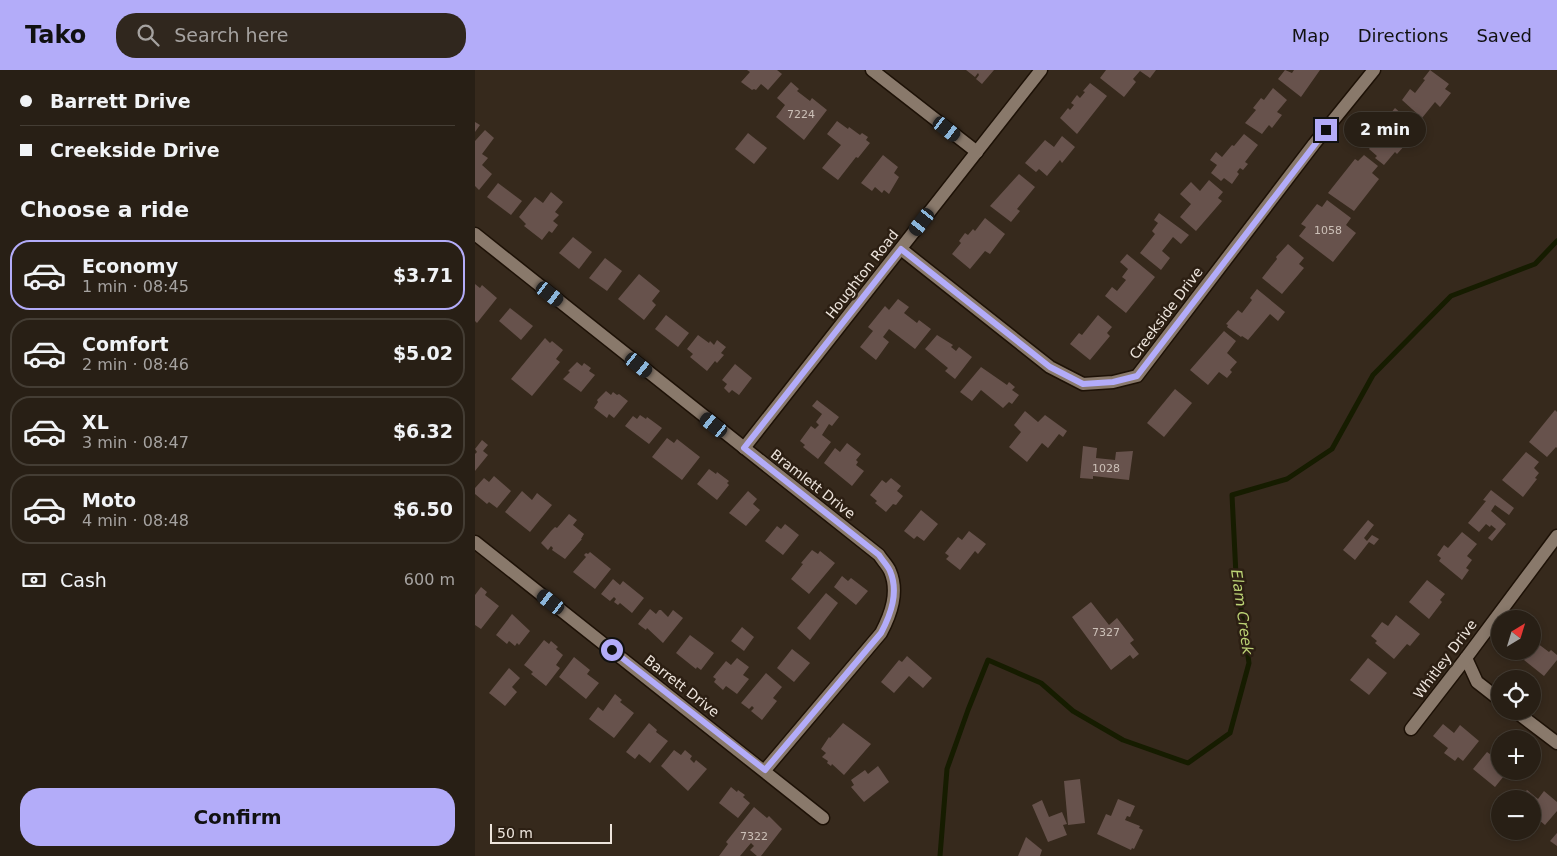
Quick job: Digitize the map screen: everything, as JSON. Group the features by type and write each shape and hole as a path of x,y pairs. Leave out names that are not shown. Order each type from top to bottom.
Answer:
{"street":[{"path":"873,70 977,152"},
{"name":"Houghton Road","path":"744,448 1041,70"},
{"name":"Creekside Drive","path":"901,249 1050,367 1083,384 1113,382 1137,376 1314,144 1374,70"},
{"name":"Bramlett Drive","path":"475,234 879,555 890,571 894,592 891,614 881,633 765,770"},
{"name":"Whitley Drive","path":"1411,729 1467,658 1557,536"},
{"name":"Barrett Drive","path":"475,542 765,770 823,818"},
{"path":"1467,658 1477,682 1491,693"},
{"path":"1527,720 1557,743"}],"building":[{"path":"747,70 777,70 782,74 768,90 761,84 756,90 752,90 741,82 750,72"},
{"path":"966,70 994,70 982,84 976,79 979,75 978,73 975,77"},
{"path":"1106,70 1156,70 1150,78 1140,71 1133,79 1136,82 1124,97 1100,78"},
{"path":"1285,70 1292,73 1294,70 1320,70 1301,97 1278,79"},
{"path":"1430,70 1449,84 1445,89 1451,93 1440,107 1435,102 1422,118 1402,100 1410,89 1415,93"},
{"path":"791,82 799,89 797,91 810,101 812,98 827,110 804,140 776,117 785,105 777,98"},
{"path":"1090,83 1107,96 1077,134 1060,118 1068,108 1070,110 1074,105 1071,103 1077,95 1080,98"},
{"path":"1273,88 1287,100 1277,112 1282,115 1272,128 1269,125 1262,134 1245,123 1256,110 1253,108 1261,98 1264,100"},
{"path":"1395,108 1421,131 1413,140 1408,136 1403,142 1406,144 1397,154 1395,152 1384,165 1375,158 1377,156 1369,149 1389,123 1385,120"},
{"path":"837,121 848,129 849,127 860,135 862,133 868,137 866,140 870,143 838,180 822,168 841,145 827,134"},
{"path":"475,122 480,125 475,132"},
{"path":"485,130 494,138 482,154 488,158 482,165 492,174 479,190 475,186 475,141"},
{"path":"748,133 767,148 754,164 735,149"},
{"path":"1244,134 1258,145 1245,162 1248,164 1243,170 1240,168 1237,172 1239,174 1232,184 1224,178 1221,181 1211,173 1217,165 1210,160 1216,152 1222,157"},
{"path":"1062,136 1075,147 1062,163 1060,160 1047,176 1039,169 1036,172 1025,163 1045,140 1054,147"},
{"path":"883,155 898,167 894,173 899,177 889,194 884,190 882,193 875,187 872,191 861,183"},
{"path":"1364,155 1378,166 1372,173 1379,179 1354,211 1328,193 1355,159 1358,161"},
{"path":"1019,174 1035,187 1017,209 1020,211 1011,222 990,206"},
{"path":"1209,180 1223,192 1218,198 1222,201 1196,231 1180,217 1191,204 1180,194 1191,182 1200,191"},
{"path":"498,183 522,201 511,215 487,197"},
{"path":"551,192 563,202 555,212 559,215 553,221 558,225 552,233 549,231 542,240 524,226 526,224 519,217 535,197 543,203"},
{"path":"1327,200 1351,218 1346,225 1356,233 1333,262 1299,236 1306,227 1301,224 1317,204 1322,207"},
{"path":"1159,213 1189,235 1181,244 1173,237 1162,251 1170,258 1161,270 1140,253 1155,234 1152,231 1158,223 1154,220"},
{"path":"985,218 1005,234 990,254 985,251 970,269 952,254 961,243 959,241 965,233 968,235 973,229 975,231"},
{"path":"573,237 592,252 579,269 559,253"},
{"path":"1288,244 1304,258 1299,264 1304,268 1282,294 1262,278 1277,259 1276,257"},
{"path":"1127,254 1155,277 1126,313 1105,296 1112,287 1117,291 1126,280 1122,277 1128,269 1120,262"},
{"path":"605,258 622,271 607,291 589,278"},
{"path":"639,274 660,291 652,301 656,305 644,320 618,299"},
{"path":"475,284 480,288 482,285 497,298 477,323 475,321"},
{"path":"1257,289 1285,312 1278,321 1270,314 1248,340 1227,327 1228,325 1226,324 1238,310 1242,313 1252,300 1250,298"},
{"path":"898,299 909,307 904,313 917,323 919,320 931,329 915,349 889,329 883,337 889,342 876,360 860,347 873,331 868,327 885,306 889,310"},
{"path":"510,308 533,326 521,340 499,321"},
{"path":"666,315 689,333 678,347 655,329"},
{"path":"1098,315 1112,327 1107,333 1110,336 1090,360 1070,344 1079,333 1082,335"},
{"path":"1224,331 1236,341 1227,353 1237,362 1230,370 1232,372 1227,378 1219,372 1208,385 1190,370"},
{"path":"698,335 709,343 710,341 714,345 717,340 726,347 721,353 724,355 717,363 715,361 707,371 690,357 693,354 687,349"},
{"path":"937,335 953,345 951,347 956,351 959,347 972,357 955,379 945,371 948,368 925,349"},
{"path":"545,338 563,350 556,359 560,362 532,396 511,379"},
{"path":"577,362 582,366 584,363 591,368 589,371 595,375 581,392 563,379"},
{"path":"735,364 752,378 739,395 732,390 729,393 724,388 727,384 722,380"},
{"path":"981,367 1007,385 1009,382 1015,387 1012,390 1019,395 1012,404 1009,402 1003,408 981,390 972,401 960,392"},
{"path":"1175,389 1192,403 1164,437 1147,423"},
{"path":"606,391 611,395 613,392 617,395 619,394 628,401 614,418 609,414 607,418 594,408 598,402 597,400"},
{"path":"817,400 839,417 832,426 829,424 822,435 831,442 818,459 803,447 805,445 800,441 811,426 815,429 819,425 816,422 822,414 812,406"},
{"path":"1555,410 1557,412 1557,448 1547,457 1529,442"},
{"path":"1025,411 1038,422 1045,415 1067,431 1063,437 1059,434 1048,448 1042,443 1027,462 1009,447 1021,432 1014,425"},
{"path":"640,415 646,419 647,417 662,428 649,444 625,426 633,416 637,419"},
{"path":"667,438 674,443 677,439 700,457 682,480 652,457"},
{"path":"482,440 488,445 483,451 488,455 475,471 475,454 477,452 475,449"},
{"path":"847,443 861,454 856,460 858,462 856,465 864,471 852,486 824,463 835,448 840,452"},
{"path":"1083,446 1097,448 1096,458 1115,460 1116,452 1133,451 1129,480 1093,476 1093,479 1080,478"},
{"path":"1526,452 1539,462 1534,468 1539,473 1535,478 1537,479 1523,497 1502,480"},
{"path":"709,469 716,474 717,472 729,481 727,483 729,485 717,500 697,484"},
{"path":"494,476 511,491 497,508 489,502 487,504 475,494 475,488 484,478 489,482"},
{"path":"891,478 901,486 897,491 903,496 896,505 893,504 886,512 875,503 877,501 870,495 882,480 886,483"},
{"path":"1491,490 1514,508 1509,515 1495,505 1491,511 1506,524 1492,541 1488,538 1496,529 1491,525 1490,527 1486,524 1479,532 1468,523 1486,501 1483,500"},
{"path":"522,491 532,500 537,493 552,505 530,532 505,512"},
{"path":"748,491 757,499 753,504 760,510 746,526 729,513"},
{"path":"921,510 938,524 924,541 917,536 914,539 904,531"},
{"path":"569,514 577,520 573,525 584,534 565,559 552,550 551,546 548,550 541,543"},
{"path":"1368,520 1374,525 1364,538 1367,541 1372,535 1379,539 1374,545 1369,542 1355,560 1343,550"},
{"path":"785,524 799,535 783,555 765,541 777,526 781,529"},
{"path":"969,531 986,544 978,554 975,551 960,570 946,559 949,556 945,553 958,537 962,540"},
{"path":"1462,532 1477,544 1467,556 1472,560 1466,568 1469,570 1462,580 1439,561 1441,558 1437,555 1444,545 1448,548"},
{"path":"812,550 818,554 820,551 835,563 809,594 791,579"},
{"path":"590,552 611,569 595,589 573,572 586,557 584,555"},
{"path":"842,576 848,581 851,578 868,591 856,605 834,587"},
{"path":"613,579 620,585 623,581 644,598 632,613 620,603 618,605 614,602 616,599 614,597 610,601 601,594"},
{"path":"1427,580 1445,594 1440,600 1442,602 1429,619 1409,602"},
{"path":"481,587 487,592 485,595 499,606 481,629 475,625 475,595"},
{"path":"826,593 838,603 810,640 797,628"},
{"path":"1091,602 1109,625 1117,618 1134,640 1130,643 1139,654 1133,659 1130,655 1111,670 1072,617"},
{"path":"650,609 656,614 661,610 668,617 673,610 683,618 663,643 647,628 646,630 638,624"},
{"path":"512,614 530,631 519,645 517,643 515,646 509,641 507,644 496,635"},
{"path":"1396,615 1420,634 1410,646 1407,644 1394,659 1375,643 1377,641 1371,636 1382,622 1388,626"},
{"path":"742,627 754,637 744,651 731,641"},
{"path":"690,635 714,653 701,670 697,667 696,669 676,653"},
{"path":"544,640 549,644 551,641 563,655 556,665 560,668 546,686 531,674 533,672 524,665"},
{"path":"1541,646 1557,655 1557,660 1544,676 1541,674 1541,670 1536,670 1524,660 1541,660"},
{"path":"792,649 810,663 794,682 777,668"},
{"path":"907,656 932,678 923,688 909,676 894,693 881,682 899,660 902,662"},
{"path":"574,657 590,670 587,674 599,683 586,699 559,677"},
{"path":"737,658 749,667 743,675 749,679 737,694 726,686 723,690 714,682 716,679 713,677 726,661 731,665"},
{"path":"1368,658 1387,673 1369,695 1350,680"},
{"path":"509,668 520,678 512,687 517,692 505,706 489,693"},
{"path":"766,673 782,687 773,698 777,701 762,720 751,711 754,708 752,706 749,709 741,703"},
{"path":"615,694 622,700 620,702 634,713 614,738 589,719 598,707 603,711"},
{"path":"649,723 657,730 656,732 668,741 650,763 639,754 635,759 626,752"},
{"path":"843,723 871,744 844,775 832,764 831,766 827,763 828,761 822,757 826,753 821,749 829,737"},
{"path":"1443,724 1454,733 1460,725 1479,741 1463,761 1458,757 1455,761 1444,753 1448,748 1433,736"},
{"path":"674,750 681,755 685,750 692,756 690,759 694,763 696,760 707,769 688,791 661,766"},
{"path":"1487,752 1491,755 1491,780 1501,780 1495,787 1473,769"},
{"path":"878,766 889,782 864,802 851,787 854,785 851,780 865,770 868,774"},
{"path":"1080,779 1085,823 1068,825 1064,781"},
{"path":"731,787 745,795 743,797 750,803 738,818 719,803"},
{"path":"1544,791 1557,802 1557,811 1545,825 1541,822 1541,795"},
{"path":"1118,799 1135,806 1130,817 1127,816 1125,820 1140,826 1139,828 1143,830 1134,849 1132,848 1131,850 1097,834 1106,814 1111,816"},
{"path":"1042,800 1049,817 1062,812 1067,824 1063,825 1067,835 1048,842 1032,805"},
{"path":"754,807 767,818 769,816 782,829 761,856 757,856 750,850 754,846 751,843 740,856 719,856 728,844 726,842"},
{"path":"1557,833 1557,846 1550,841"},
{"path":"1026,837 1042,850 1040,856 1018,856"}],"waterway":[{"name":"Elam Creek","path":"940,856 947,769 988,660 1041,683 1073,711 1123,740 1188,763 1230,733 1249,663 1236,575 1232,495 1287,479 1332,449 1373,375 1451,296 1535,264 1557,241"}],"route":[{"path":"612,650 765,770 881,633 891,614 894,592 890,571 879,555 744,448 901,249 1050,367 1083,384 1113,382 1137,376 1326,130"}]}
